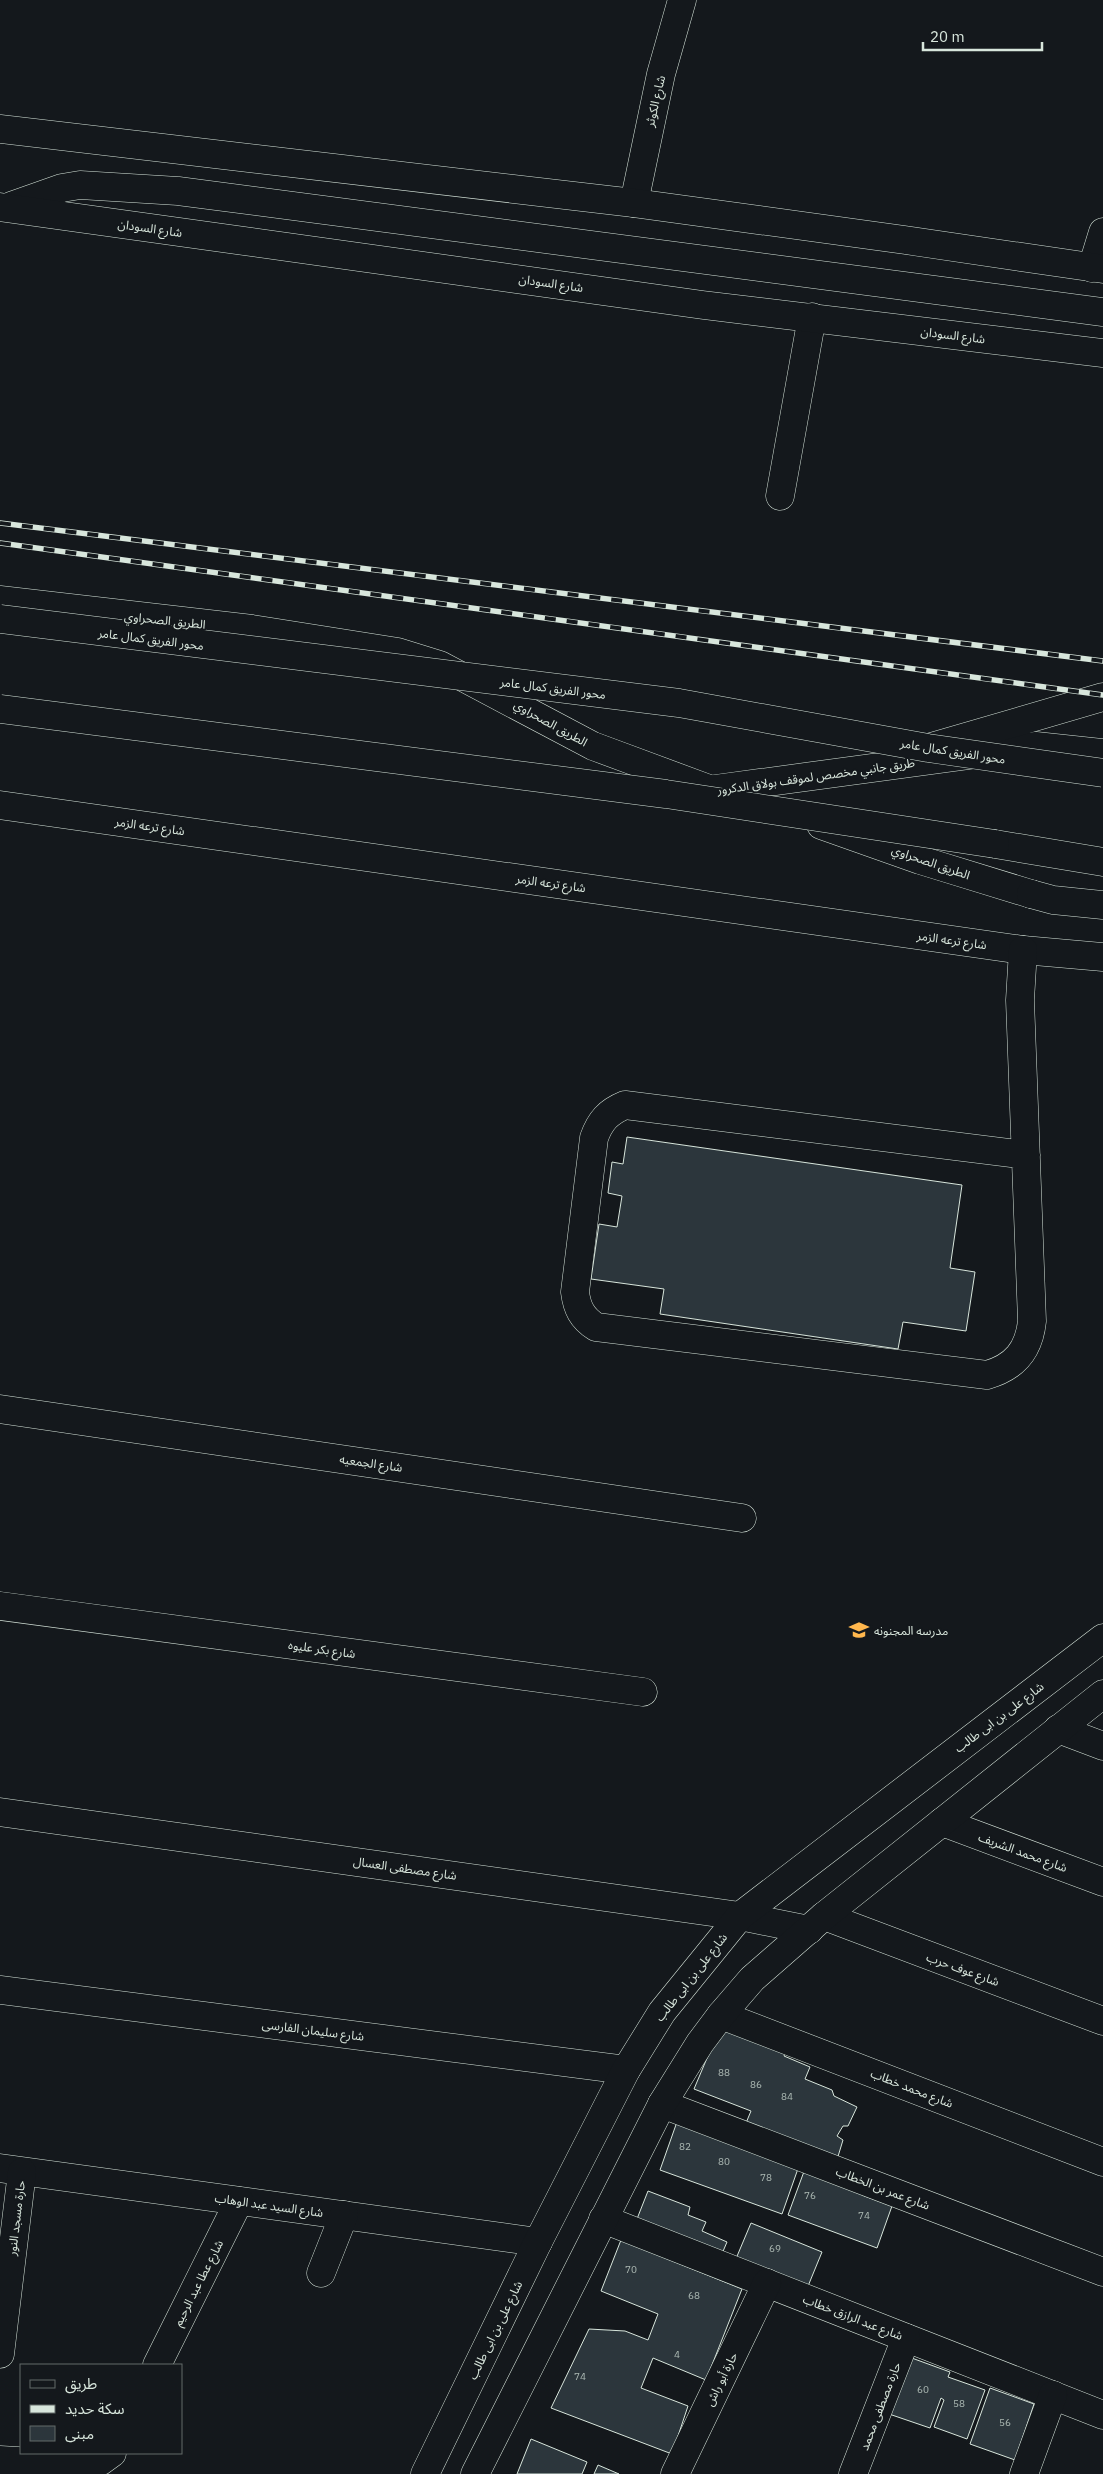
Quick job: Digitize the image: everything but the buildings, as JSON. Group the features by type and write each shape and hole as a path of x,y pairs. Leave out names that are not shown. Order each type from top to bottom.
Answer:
{"main road":[{"name":"شارع الكوثر","path":"634,203 657,92 682,0"},
{"path":"0,129 634,203 1098,268 1103,232"},
{"path":"4,207 62,188 80,185 178,191 1103,312"},
{"name":"شارع السودان","path":"4,207 684,302 1103,353"},
{"path":"780,496 812,318"},
{"name":"الطريق الصحراوي","path":"0,600 269,631 398,652 440,665 593,746 708,790 1031,894 1053,900 1103,905"},
{"name":"محور الفريق كمال عامر","path":"0,619 679,703 928,748 1103,773"},
{"path":"928,748 1103,698"},
{"path":"977,754 1086,707 1103,710"},
{"path":"0,709 666,794 1103,862"},
{"name":"طريق جانبي مخصص لموقف بولاق الدكرور","path":"708,790 1036,746 1103,753"},
{"name":"شارع ترعه الزمر","path":"0,805 1023,950 1103,957"},
{"path":"1023,950 1020,1000 1026,1156 1031,1334 1020,1356 1000,1372 987,1375 596,1327 581,1314 576,1304 575,1292 594,1138 598,1126 606,1116 625,1105 1026,1156"},
{"name":"شارع الجمعيه","path":"0,1409 742,1518"},
{"name":"شارع بكر عليوه","path":"0,1606 643,1692"},
{"name":"شارع على بن ابى طالب","path":"425,2474 538,2242 626,2070 662,2012 740,1916 1103,1638"},
{"path":"476,2474 662,2104 700,2044 722,2015 752,1979 816,1923 1103,1694"},
{"path":"1058,1729 1103,1746"},
{"name":"شارع مصطفى العسال","path":"0,1812 740,1916 816,1923"},
{"name":"شارع محمد الشريف","path":"942,1822 1103,1882"},
{"name":"شارع عوف حرب","path":"816,1923 1103,2021"},
{"name":"شارع سليمان الفارسى","path":"0,1990 626,2070"},
{"name":"شارع محمد خطاب","path":"722,2015 1103,2162"},
{"name":"شارع عمر بن الخطاب","path":"662,2104 1103,2272"},
{"name":"شارع السيد عبد الوهاب","path":"11,2170 538,2242"},
{"name":"حارة مسجد النور","path":"0,2354 11,2170"},
{"name":"شارع عطا عبد الرحيم","path":"158,2364 239,2201"},
{"path":"321,2273 344,2216"},
{"name":"شارع عبد الرازق خطاب","path":"603,2219 1103,2415"},
{"name":"حارة أبو راش","path":"676,2474 767,2283"},
{"name":"حارة مصطفى محمد","path":"853,2474 906,2338"},
{"path":"1024,2474 1053,2395"},
{"path":"0,2460 86,2465 101,2461 111,2454"}],"railway":[{"path":"0,523 1103,661"},
{"path":"0,543 1103,695"}],"place":[{"name":"مدرسه المجنونه","path":"859,1630"}]}
